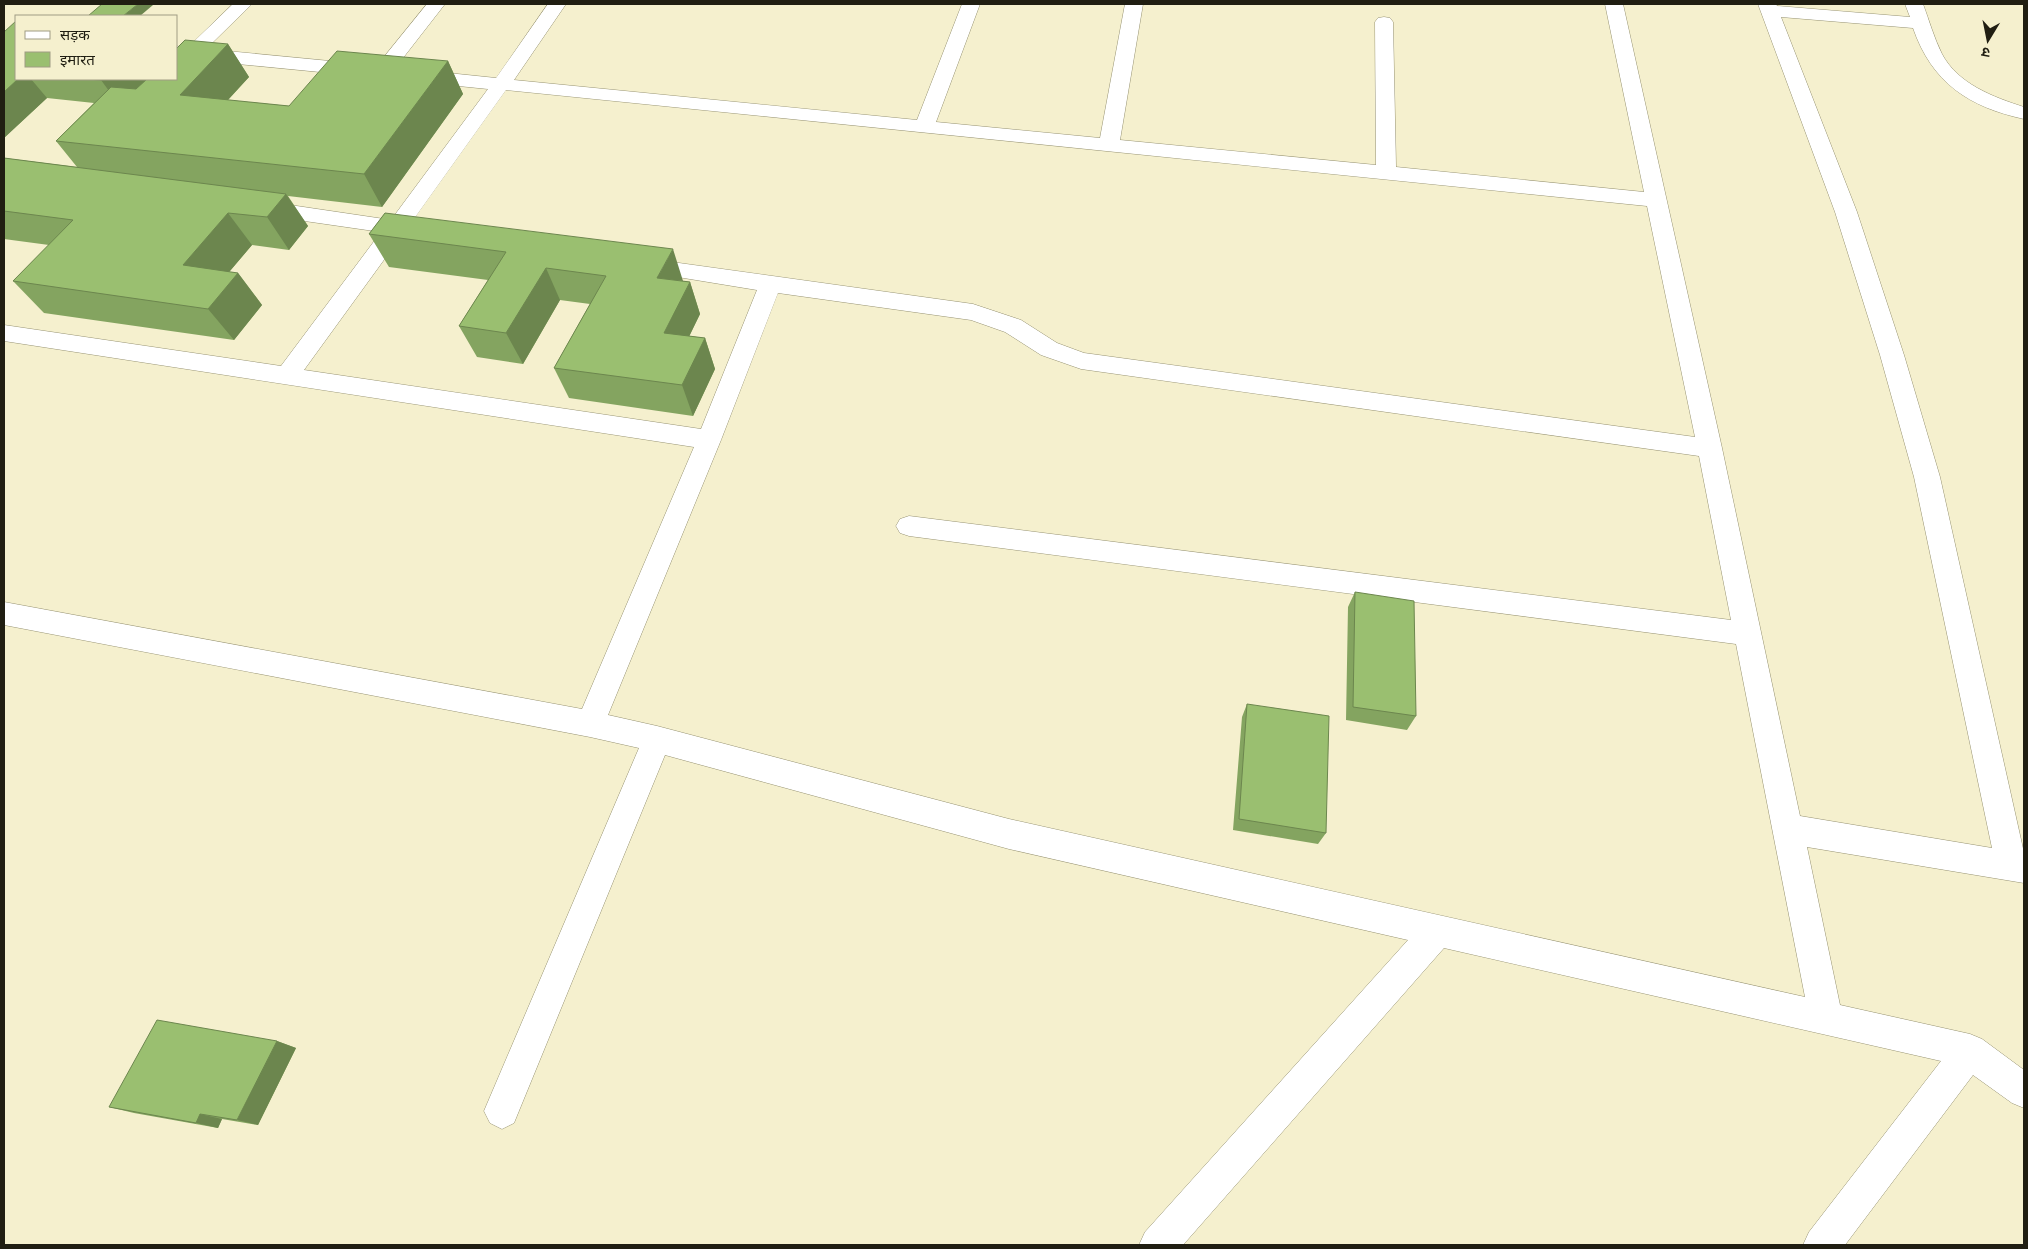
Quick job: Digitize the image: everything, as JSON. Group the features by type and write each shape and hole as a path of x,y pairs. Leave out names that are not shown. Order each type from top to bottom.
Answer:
{"street":[{"path":"184,52 243,4"},
{"path":"382,72 436,4"},
{"path":"288,376 395,227 502,84 557,4"},
{"path":"924,127 971,4"},
{"path":"1109,145 1134,4"},
{"path":"1614,4 1710,448 1826,1018"},
{"path":"1914,4 1936,60 1952,79 1970,92 2001,106 2024,113"},
{"path":"1788,829 2018,866 1928,477 1892,355 1846,212 1769,7 1921,23"},
{"path":"1384,22 1386,173"},
{"path":"184,52 1656,200"},
{"path":"238,205 434,233"},
{"path":"622,262 973,312 1013,326 1062,355 1096,364 1710,448"},
{"path":"590,724 709,440 770,284"},
{"path":"4,333 709,440"},
{"path":"909,526 1748,634"},
{"path":"4,613 590,724 658,739 1009,834 1970,1050 2024,1091"},
{"path":"502,1111 658,739"},
{"path":"1158,1245 1438,931"},
{"path":"1822,1245 1970,1050"}],"building":[{"path":"102,4 138,4 124,15 89,15"},
{"path":"15,22 15,80 17,80 4,92 4,32"},
{"path":"185,40 228,44 180,95 289,106 337,51 448,61 364,174 56,141 111,87 136,89 146,80 178,80 178,47"},
{"path":"4,158 286,194 267,217 228,213 183,265 238,273 208,309 13,281 73,220 4,211"},
{"path":"385,213 673,249 657,278 690,282 664,333 705,338 682,385 554,368 606,276 546,268 506,333 459,326 506,252 369,234"},
{"path":"1355,592 1414,601 1416,716 1353,707"},
{"path":"1247,704 1329,716 1326,833 1239,819"},
{"path":"157,1020 277,1041 237,1120 200,1114 196,1123 109,1107"}]}
